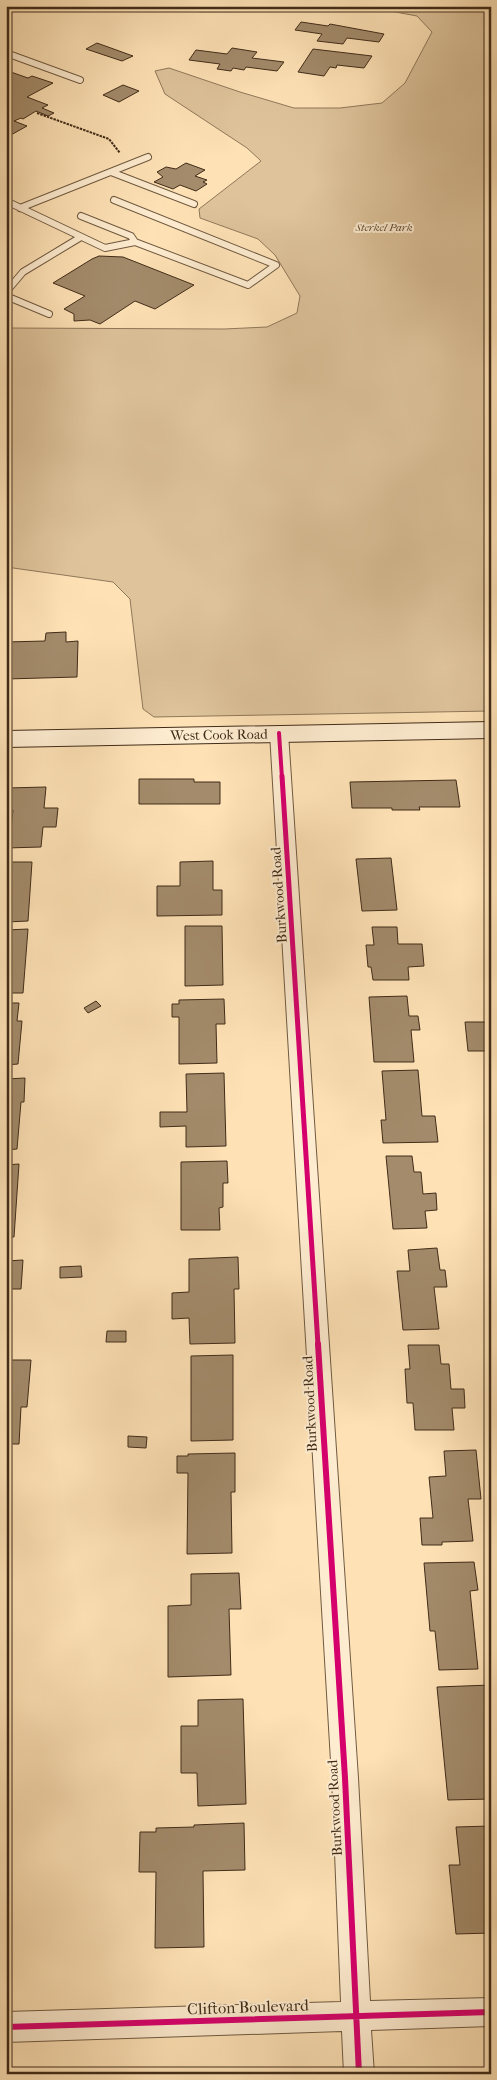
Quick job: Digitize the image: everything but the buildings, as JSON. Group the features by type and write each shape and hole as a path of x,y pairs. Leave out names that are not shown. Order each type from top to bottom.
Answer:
{"main road":[{"name":"West Cook Road","path":"6,739 491,730"}],"street":[{"name":"Burkwood Road","path":"279,733 345,1778 360,2074"},
{"name":"Clifton Boulevard","path":"6,2027 491,2012"}],"lane":[{"path":"6,53 80,80"},
{"path":"20,208 148,157"},
{"path":"111,172 194,204"},
{"path":"6,200 105,248 136,242"},
{"path":"81,216 131,236 136,242 248,285 276,265 114,200"},
{"path":"6,292 23,272 81,237"},
{"path":"6,296 50,314"}],"path":[{"path":"37,113 108,139 120,153 138,161"}],"green space":[{"name":"Sterkel Park","path":"153,6 491,6 491,711 154,717 143,709 130,599 113,582 6,567 6,328 224,329 267,327 297,313 300,296 275,255 258,239 200,218 199,209 261,161 247,148 165,94 155,71 169,68 294,108 340,108 382,103 405,83 432,32 417,16 390,11 201,12"}],"cycle path":[{"path":"279,733 345,1778 359,2074"},
{"path":"6,2027 491,2012"}]}
